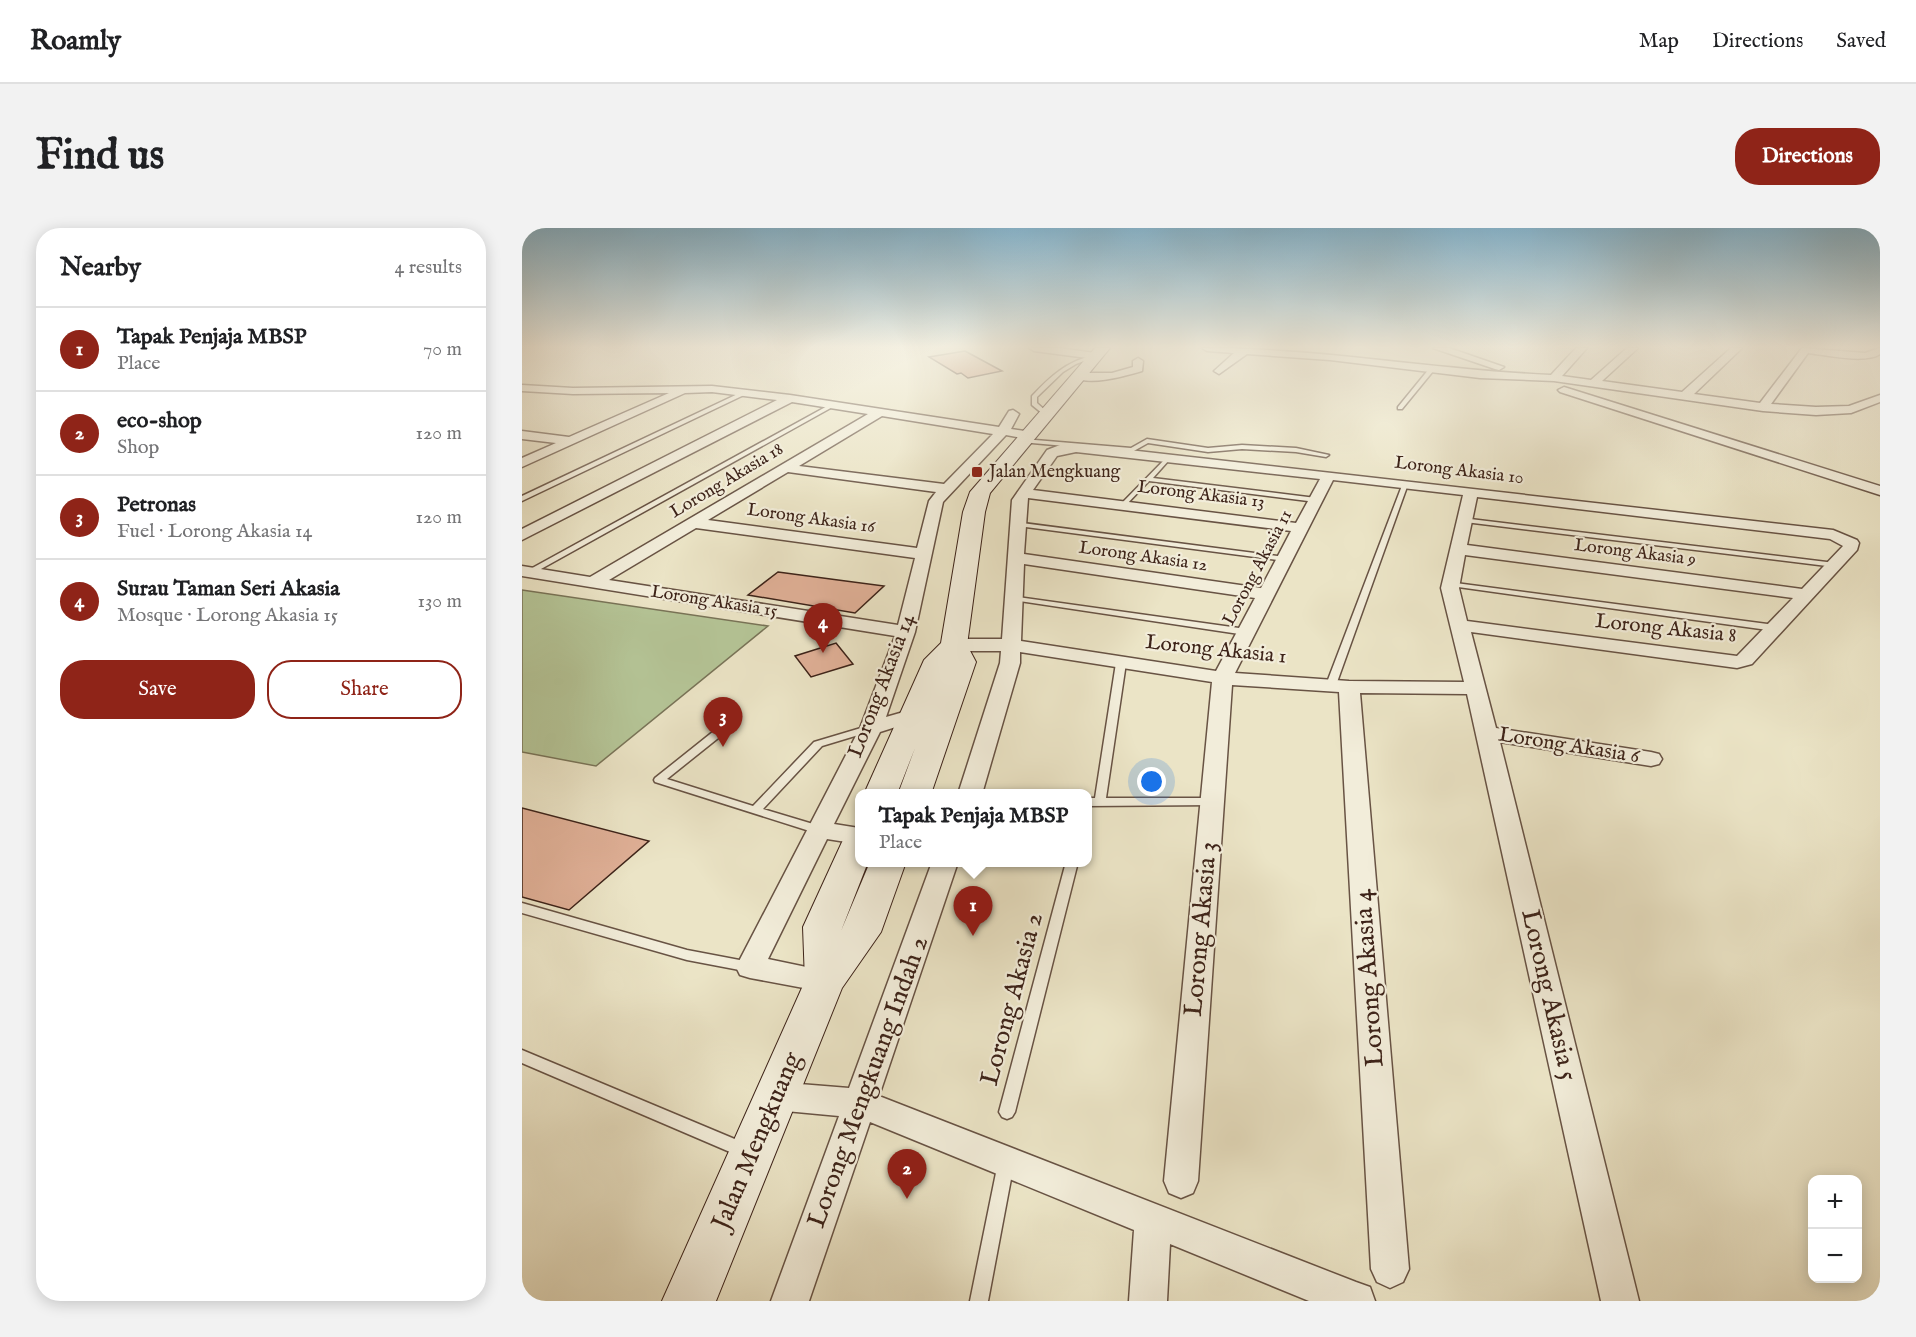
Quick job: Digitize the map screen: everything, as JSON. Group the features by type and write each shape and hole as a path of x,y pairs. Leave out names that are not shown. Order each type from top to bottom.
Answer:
{"main road":[{"path":"916,789 962,662 954,645 974,512 980,492 1059,398"},
{"path":"882,789 938,660 954,645"},
{"name":"Jalan Mengkuang","path":"825,981 822,927 855,851"},
{"name":"Jalan Mengkuang","path":"689,1301 825,981 862,932 886,867"}],"street":[{"path":"522,463 659,398"},
{"path":"790,398 1003,431 1025,438"},
{"path":"522,535 790,398"},
{"path":"1590,398 1880,491"},
{"path":"1700,398 1763,407 1835,411 1851,409 1880,398"},
{"path":"1763,407 1770,398"},
{"name":"Lorong Akasia 18","path":"593,582 880,412"},
{"name":"Lorong Akasia 14","path":"750,967 871,728 906,632 936,501 1003,431 1013,414"},
{"path":"522,435 571,441"},
{"name":"Lorong Akasia 10","path":"1024,493 1052,453 1060,449 1076,448 1168,458 1204,455 1329,476 1833,535 1851,543"},
{"path":"785,468 946,489"},
{"name":"Lorong Akasia 11","path":"1222,678 1329,476"},
{"path":"1451,584 1471,492"},
{"path":"971,789 1010,663 1017,524 1019,500 1024,493"},
{"name":"Lorong Akasia 13","path":"1024,493 1301,528"},
{"name":"Lorong Akasia 16","path":"695,523 923,554"},
{"name":"Lorong Akasia 8","path":"1460,625 1737,662 1745,660 1835,565 1851,547 1851,543"},
{"name":"Lorong Akasia 9","path":"1458,549 1806,595"},
{"name":"Lorong Akasia 12","path":"1015,558 1266,594"},
{"name":"Lorong Akasia 15","path":"526,572 906,632"},
{"name":"Lorong Akasia 5","path":"1451,584 1620,1301"},
{"name":"Lorong Akasia 1","path":"954,645 1010,645 1222,678 1340,686 1475,688"},
{"name":"Lorong Akasia 3","path":"1181,1181 1222,678"},
{"name":"Lorong Akasia 4","path":"1340,686 1390,1269"},
{"path":"871,728 914,716"},
{"name":"Lorong Akasia 6","path":"1487,733 1651,759"},
{"path":"819,830 855,835"},
{"name":"Lorong Mengkuang Indah 2","path":"790,1301 943,867"},
{"path":"750,967 825,981"},
{"path":"776,1096 860,1103 1342,1298"},
{"path":"1148,1301 1153,1220"}],"lane":[{"path":"522,499 733,398"},
{"path":"1400,408 1408,398"},
{"path":"526,572 833,405"},
{"path":"1025,438 1132,450 1147,441 1204,455 1242,447 1296,450 1326,455"},
{"path":"1123,505 1168,458"},
{"path":"1148,479 1316,500"},
{"path":"1340,686 1405,484"},
{"path":"1465,520 1835,565"},
{"path":"1017,524 1285,559"},
{"path":"1451,584 1775,628"},
{"path":"1013,598 1246,633"},
{"path":"1101,802 1121,663"},
{"path":"728,725 659,780 819,830"},
{"path":"755,810 818,744 871,728"},
{"path":"1092,802 1212,802"},
{"name":"Lorong Akasia 2","path":"1007,1112 1071,867"},
{"path":"522,908 687,955 750,967"},
{"path":"522,1056 751,1154"},
{"path":"979,1301 1006,1162"}],"green space":[{"path":"522,590 768,626 596,766 522,752"}],"building":[{"path":"778,572 884,586 855,613 748,595"},
{"path":"836,643 853,664 811,677 795,656"},
{"path":"522,808 649,841 569,910 522,897"}],"place":[{"name":"Jalan Mengkuang","path":"977,472"},
{"name":"Surau Taman Seri Akasia","path":"823,653"},
{"name":"Petronas","path":"723,747"},
{"name":"Tapak Penjaja MBSP","path":"973,936"},
{"name":"eco-shop","path":"907,1199"}]}
